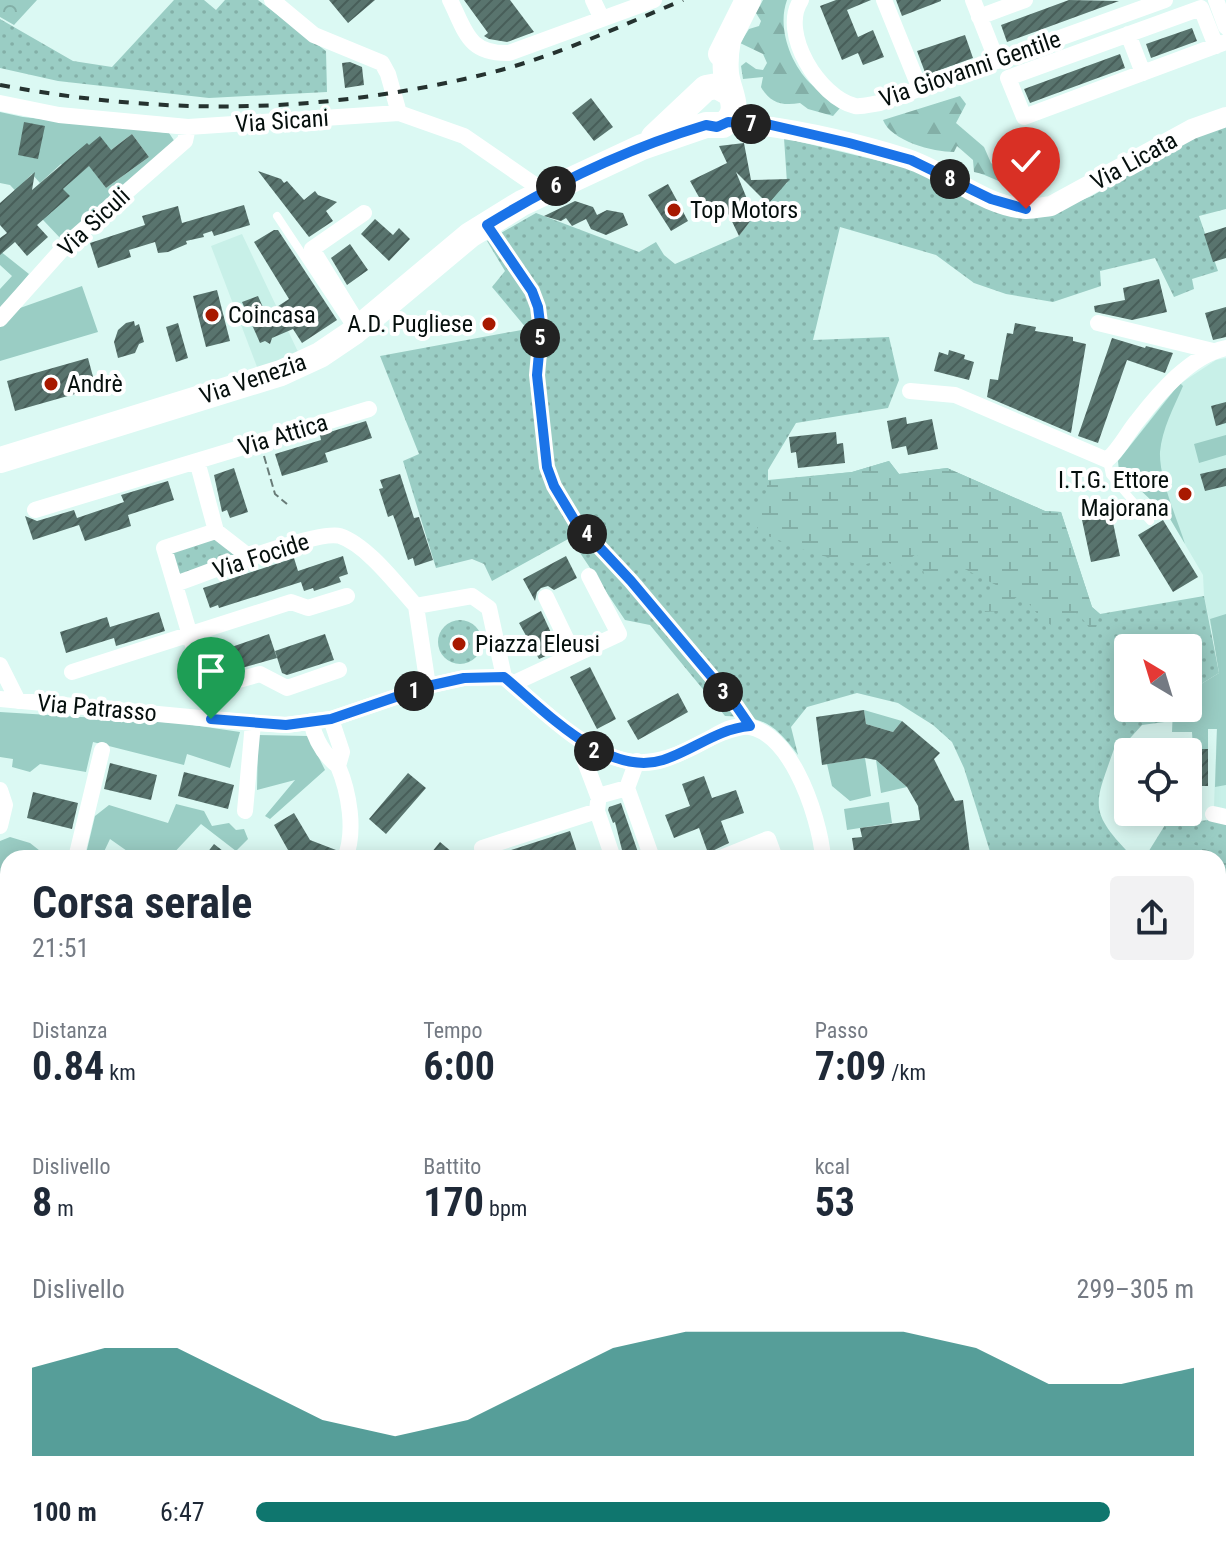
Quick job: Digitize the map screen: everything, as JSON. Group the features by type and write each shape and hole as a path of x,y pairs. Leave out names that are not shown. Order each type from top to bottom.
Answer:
{"main road":[{"path":"698,95 748,0"},
{"path":"725,110 728,40"},
{"path":"642,147 698,95 717,86 725,110"},
{"path":"642,147 725,110"},
{"name":"Via Venezia","path":"0,460 281,373 320,355 357,330 462,241 545,192 642,147"}],"street":[{"path":"272,0 314,35 382,63 399,113"},
{"path":"450,0 469,39 478,49 491,54 509,53 646,1"},
{"path":"593,0 602,19"},
{"name":"Via Giovanni Gentile","path":"801,0 794,30 806,64 829,92 856,106 880,103 997,61 1119,8 1165,0"},
{"path":"884,0 920,89"},
{"path":"973,0 997,61"},
{"path":"979,17 1025,0"},
{"path":"1216,0 1226,27"},
{"path":"1201,8 1221,44 1024,117 1008,78 1128,34 1201,8"},
{"path":"1128,34 1143,73"},
{"name":"Via Sicani","path":"0,103 59,115 188,127 399,113 464,136 545,192"},
{"name":"Via Licata","path":"725,110 771,125 911,160 991,199 1026,209 1051,206 1192,129 1226,117"},
{"name":"Via Siculi","path":"0,319 67,244 185,141 188,127"},
{"path":"357,330 312,249 364,213"},
{"path":"1098,323 1220,349"},
{"path":"910,391 955,395 1111,457 1160,394 1185,371 1220,349"},
{"name":"Via Attica","path":"35,510 369,409"},
{"path":"197,461 216,531 252,559"},
{"path":"211,719 211,706 164,548 216,531"},
{"name":"Via Focide","path":"175,584 300,540 338,535 361,548 416,606"},
{"path":"589,576 619,634 508,681 464,678 428,686 416,606 472,596 489,608 508,681 590,747 625,761 660,761 731,728 750,726 774,741 791,762 806,791 821,832 822,850"},
{"path":"72,672 291,602 308,608 347,596"},
{"path":"546,597 574,655"},
{"path":"0,665 18,701"},
{"path":"206,689 260,674 287,688 339,670"},
{"name":"Via Patrasso","path":"0,699 286,725 331,719 428,686"},
{"path":"331,719 342,752 338,766 350,818 348,850"},
{"path":"311,721 326,756 338,766"},
{"path":"245,811 253,723"},
{"path":"590,747 584,759 611,850"},
{"path":"78,850 102,750"},
{"path":"637,761 627,788 649,850"},
{"path":"483,850 598,804 627,788"},
{"path":"0,790 5,805 0,826"},
{"path":"741,850 768,839 772,850"}],"lane":[{"path":"277,216 357,330"},
{"path":"1111,457 1110,475 1150,521"}],"path":[{"path":"487,225 532,291 538,307 541,331 537,375 547,467 554,486 575,521 631,581 750,726"},
{"path":"260,442 275,494 287,504"}],"shaded area":[{"path":"242,234 300,356 259,372 211,246"},
{"name":"I.T.G. Ettore Majorana","path":"1226,358 1226,811 1214,807 1219,664 1204,596 1203,575 1169,517 1119,470 1118,461 1175,387 1216,360"}],"green space":[{"path":"0,0 37,0 14,25 0,17"},
{"path":"174,0 204,0 216,10 225,0 258,0 326,51 327,92 209,98 58,81 0,68 0,19 73,61 112,67"},
{"path":"763,0 787,0 784,22 791,55 810,83 840,108 833,116 808,109 800,103 773,100 761,87 763,77 743,79 741,66 746,62 763,70 767,63 763,54 740,43 749,29 759,26 761,21 756,13"},
{"path":"960,96 966,104 956,123 984,147 991,163 1011,179 1014,186 974,172 973,160 957,146 954,152 914,144 895,134 883,120"},
{"path":"0,112 169,133 175,142 62,240 10,185 0,183","holes":["132,134 149,157 106,188 94,172 95,162","61,164 74,179 63,189 51,213 24,182 32,174 40,183"]},
{"path":"1226,125 1226,209 1199,216 1218,271 1192,279 1194,289 1174,297 1155,258 1100,271 1101,286 1053,302 1006,294 974,283 936,255 840,227 813,340 889,337 899,380 888,408 796,423 768,470 768,480 852,472 889,461 899,474 947,468 1045,511 1061,512 1092,607 1100,614 1204,596 1219,673 1202,683 1202,634 1114,634 1114,722 1164,722 1142,725 1130,738 1114,738 1099,806 1107,827 1126,850 990,850 964,768 952,742 933,725 898,703 857,693 807,707 791,727 798,755 768,724 750,718 725,716 650,625 625,620 570,538 492,581 484,564 472,559 436,568 403,461 419,454 380,356 527,329 492,287 505,271 487,241 536,213 639,252 656,242 664,255 675,264 739,236 765,200 787,183 784,138 917,170 979,204 1059,209 1092,196 1183,142"},
{"path":"0,251 29,274 0,309 0,289 12,276 0,265"},
{"path":"82,286 98,332 0,361 0,327 20,308"},
{"path":"1180,383 1183,386 1161,443 1160,463 1185,544 1169,517 1119,470 1118,461"},
{"path":"1226,435 1226,455 1199,463 1194,444"},
{"path":"889,461 899,474 947,468 1045,511 1061,512 1092,607 1100,614 1094,634 1078,613 1051,625 1020,594 1001,611 985,612 982,605 996,585 955,564 943,582 929,588 917,553 899,568 883,560 862,565 815,554 760,533 751,515 765,497 768,481 852,472"},
{"path":"215,538 237,557 180,576 172,552"},
{"path":"1226,614 1226,785 1215,787 1217,729 1208,729 1208,749 1202,749 1202,738 1192,738 1192,732 1172,732 1172,722 1202,722 1202,683 1219,673 1210,619"},
{"name":"Piazza Eleusi","path":"460,620 476,626 482,642 476,658 460,664 444,658 438,642 444,626"},
{"path":"864,710 902,721 893,732 866,724"},
{"path":"0,712 179,723 240,732 230,768 187,754 184,765 93,742 86,772 40,764 30,772 12,767 13,759 0,757"},
{"path":"258,735 308,736 325,770 270,819 265,816 295,780 257,790"},
{"path":"865,758 871,796 850,801 832,786 827,764"},
{"path":"876,760 907,787 881,793"},
{"path":"889,802 892,823 847,830 844,809"},
{"path":"176,804 204,811 212,826 229,823 236,830 244,829 248,839 235,850 201,824 177,850 126,850 110,839 105,850 87,850 95,816 109,805 168,823"},
{"path":"1226,818 1226,850 1149,850 1164,826 1202,826 1202,821"},
{"path":"10,837 30,843 39,850 0,850 0,841"},
{"path":"1191,843 1207,850 1185,850"}],"building":[{"path":"329,0 375,0 348,23"},
{"path":"464,0 510,0 534,32 507,42 489,39 484,36 488,33"},
{"path":"836,0 871,0 847,10 858,37 873,30 884,57 863,65 858,53 842,60 820,6"},
{"path":"896,0 941,0 941,1 902,16"},
{"path":"1069,0 1119,1 1007,42 1001,25"},
{"path":"1192,28 1197,41 1151,58 1146,44"},
{"path":"965,35 973,58 926,75 917,51"},
{"path":"1120,54 1125,68 1030,103 1024,89"},
{"path":"350,62 362,67 364,85 345,88 342,63"},
{"path":"591,98 613,127 594,141 572,113"},
{"path":"24,122 45,126 38,159 18,155"},
{"path":"132,134 149,157 106,188 89,166 63,189 70,196 37,225 48,237 27,256 15,242 0,255 0,238 7,233 0,225 0,203 35,172 32,190 87,143 89,145 100,136 111,150"},
{"path":"744,143 751,180 790,179 768,204 736,172 754,216 739,236 725,207 709,215 690,181 727,163 719,146"},
{"path":"258,171 284,183 287,181 304,200 315,191 337,202 326,211 333,221 309,237"},
{"path":"668,184 688,221 671,231 648,195"},
{"path":"575,201 593,207 597,215 607,210 623,213 628,225 606,235 591,229 586,219 572,226 566,218 561,221 544,216"},
{"path":"244,205 250,225 214,236 212,231 168,252 158,253 155,242 129,250 131,257 98,268 90,243 145,225 142,216 178,206 182,223"},
{"path":"375,219 393,235 399,228 410,239 389,261 361,234"},
{"path":"1226,227 1226,258 1213,262 1204,234"},
{"path":"278,230 337,320 302,343 293,329 272,338 270,344 265,341 260,343 242,302 258,296 266,314 289,299 254,242"},
{"path":"350,244 368,270 347,285 331,258"},
{"path":"1159,279 1167,312 1132,320 1095,312 1094,306 1125,300 1123,288"},
{"path":"217,290 230,341 206,347 193,296"},
{"path":"1226,307 1226,337 1213,340 1205,313"},
{"path":"134,321 135,326 139,324 144,342 139,344 135,353 118,358 114,342 118,330"},
{"path":"178,323 188,358 176,362 166,327"},
{"path":"1015,323 1036,327 1035,331 1073,337 1073,341 1086,344 1071,433 987,397 990,379 998,380 1007,333 1013,334"},
{"path":"1112,338 1173,353 1165,373 1127,360 1098,443 1078,436"},
{"path":"949,350 965,355 964,359 974,362 969,380 934,371 939,352 948,355"},
{"path":"88,358 96,388 15,411 7,381"},
{"path":"1226,402 1226,423 1216,426 1211,406"},
{"path":"906,417 907,424 932,419 938,449 908,455 906,446 892,449 887,421"},
{"path":"366,421 372,438 325,453 328,462 282,476 275,454 321,440 320,435"},
{"path":"836,432 837,444 843,443 845,463 798,468 796,452 791,453 789,437"},
{"path":"234,468 248,512 230,518 227,510 222,512 214,475"},
{"path":"1226,468 1226,486 1205,491 1200,474"},
{"path":"400,474 414,518 419,517 433,560 415,566 413,558 408,560 393,515 388,517 379,489 383,488 380,480"},
{"path":"168,481 174,500 128,515 131,526 85,541 79,525 33,540 25,516 37,521 74,510 77,518 124,502 121,495"},
{"path":"1110,508 1120,556 1091,562 1082,520 1096,518 1094,511"},
{"path":"1163,520 1198,577 1173,592 1138,535"},
{"path":"343,556 348,574 339,577 341,582 314,591 313,588 304,591 301,582 219,608 218,605 210,608 203,588 294,558 298,571"},
{"path":"566,556 577,578 554,590 548,586 541,588 535,601 523,579"},
{"path":"541,611 559,650 539,659 519,623"},
{"path":"159,612 165,631 116,646 114,638 66,653 60,632 107,617 110,627"},
{"path":"269,634 277,658 227,672 220,651"},
{"path":"325,634 334,660 287,675 282,673 275,651"},
{"path":"590,667 616,719 597,729 570,677"},
{"path":"678,693 688,712 638,740 627,721"},
{"path":"864,710 866,724 893,732 902,721 940,753 934,759 955,801 963,800 969,850 854,850 852,838 862,837 860,828 920,820 918,806 907,787 876,760 865,758 822,765 816,717"},
{"path":"1202,749 1208,749 1208,786 1202,786"},
{"path":"110,763 157,775 151,800 104,789"},
{"path":"184,772 234,785 228,809 178,796"},
{"path":"408,773 426,788 386,834 369,819"},
{"path":"704,776 712,798 736,790 744,813 721,821 729,843 707,850 699,828 674,838 665,815 690,806 682,784"},
{"path":"33,792 78,803 72,829 27,818"},
{"path":"621,803 637,850 622,850 609,807"},
{"path":"294,813 310,840 336,850 288,850 274,825"},
{"path":"570,831 576,850 511,850"},
{"path":"440,842 450,850 434,850"}],"railway":[{"path":"0,85 63,95 189,106 313,103 438,85 501,70 593,38 683,0"}],"place":[{"name":"Top Motors","path":"674,210"},
{"name":"Coincasa","path":"212,315"},
{"name":"A.D. Pugliese","path":"489,324"},
{"name":"Andrè","path":"51,384"},
{"name":"I.T.G. Ettore Majorana","path":"1185,494"},
{"name":"Piazza Eleusi","path":"459,644"}],"route":[{"path":"211,719 286,725 331,719 428,686 464,678 504,677 594,750 625,761 660,761 731,728 750,726 631,581 575,521 554,486 547,467 537,375 541,331 538,307 532,291 487,225 522,203 642,147 706,125 717,127 728,122 771,125 911,160 991,199 1026,209"}]}
